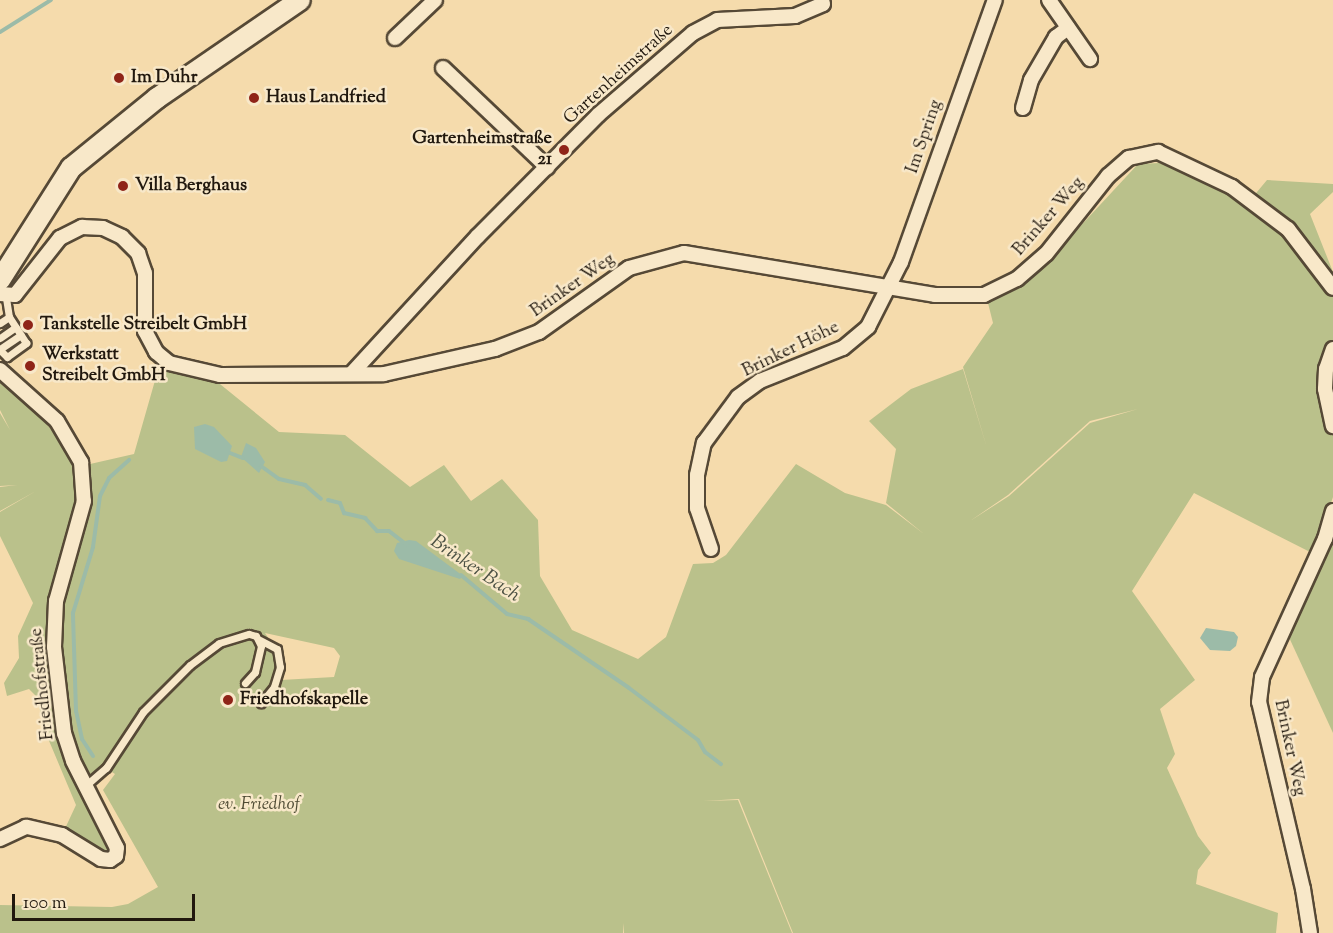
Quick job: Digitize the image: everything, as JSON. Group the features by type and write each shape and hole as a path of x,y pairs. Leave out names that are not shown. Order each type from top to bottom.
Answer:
{"main road":[{"path":"2,290 71,168 157,98 300,0"}],"street":[{"path":"395,38 435,0"},
{"name":"Gartenheimstraße","path":"352,373 598,115 693,33 717,20 795,16 823,4 822,0"},
{"name":"Im Spring","path":"891,286 994,0"},
{"path":"1049,0 1090,59"},
{"path":"1023,108 1031,80 1056,37 1068,28"},
{"path":"443,68 547,167"},
{"name":"Brinker Weg","path":"2,290 15,295 60,238 82,227 103,228 122,237 138,253 145,273 145,331 156,352 169,363 220,375 287,377 352,373 384,374 495,349 539,332 629,268 684,253 935,295 984,295 1009,283 1046,254 1108,176 1130,158 1158,152 1232,187 1288,229 1333,288"},
{"name":"Brinker Höhe","path":"711,549 697,508 697,475 704,443 726,411 760,381 843,348 868,327 891,286"},
{"path":"1333,350 1326,369 1325,389 1333,426"},
{"name":"Friedhofstraße","path":"0,370 57,421 81,462 84,501 59,588 53,624 64,733 85,786 117,848 116,856 110,860 94,856 50,830 26,827 0,838"},
{"name":"Brinker Weg","path":"1310,933 1303,889 1259,702 1262,677 1325,539 1333,511"}],"lane":[{"path":"0,350 21,335 9,317 2,290"},
{"path":"0,324 9,317"},
{"path":"0,338 16,327"},
{"path":"85,786 106,768 143,712 190,665 230,638 249,634 277,649 280,667 274,687 261,703"},
{"path":"245,683 255,672 260,640"}],"green space":[{"name":"ev. Friedhof","path":"1159,163 1192,173 1247,204 1267,180 1333,184 1333,192 1310,214 1333,272 1333,497 1314,554 1194,493 1132,591 1195,680 1160,709 1175,754 1167,768 1198,836 1211,853 1198,870 1196,884 1278,913 1276,933 793,933 739,799 703,801 738,800 792,933 624,933 623,923 623,933 0,933 0,905 112,907 128,904 158,887 103,790 115,774 106,768 85,786 113,839 110,860 62,835 76,805 47,736 36,696 29,689 7,696 4,683 19,658 18,636 33,603 0,536 0,512 36,491 0,511 0,487 17,485 0,486 0,413 10,430 0,410 0,378 30,404 64,445 77,467 134,454 160,363 183,375 215,380 279,432 345,435 410,487 444,465 471,501 502,479 538,520 540,576 572,630 638,659 666,637 693,564 713,563 726,555 796,464 845,493 886,505 924,534 886,503 896,449 869,421 911,389 963,369 987,448 963,367 993,323 988,303 1020,286 1048,261 1138,164","holes":["1138,409 1090,423 1009,496 970,521 1008,495 1090,421","265,633 334,648 340,656 334,677 281,680 280,656"]},
{"path":"1333,529 1333,733 1287,633"}],"shaded area":[{"path":"205,424 214,427 232,446 227,461 221,462 195,449 194,427"},
{"path":"246,443 256,448 265,462 259,473 241,457"},
{"path":"416,541 463,576 460,579 399,559 394,551 397,543"},
{"path":"1206,628 1234,632 1238,637 1236,646 1230,651 1210,650 1200,638"}],"waterway":[{"path":"0,32 51,0"},
{"name":"Brinker Bach","path":"230,453 243,458"},
{"path":"93,756 82,739 76,711 73,613 93,547 100,496 109,478 129,460"},
{"name":"Brinker Bach","path":"261,466 279,479 305,485 321,499"},
{"name":"Brinker Bach","path":"328,500 340,503 344,513 365,518 377,531 389,531 407,545"},
{"name":"Brinker Bach","path":"461,575 507,614 528,619 629,688 698,740 705,752 721,764"}],"place":[{"name":"Im Duhr","path":"119,78"},
{"name":"Haus Landfried","path":"254,98"},
{"name":"Gartenheimstraße 21","path":"564,150"},
{"name":"Villa Berghaus","path":"123,186"},
{"name":"Tankstelle Streibelt GmbH","path":"28,325"},
{"name":"Werkstatt Streibelt GmbH","path":"30,366"},
{"name":"Friedhofskapelle","path":"228,700"}]}
